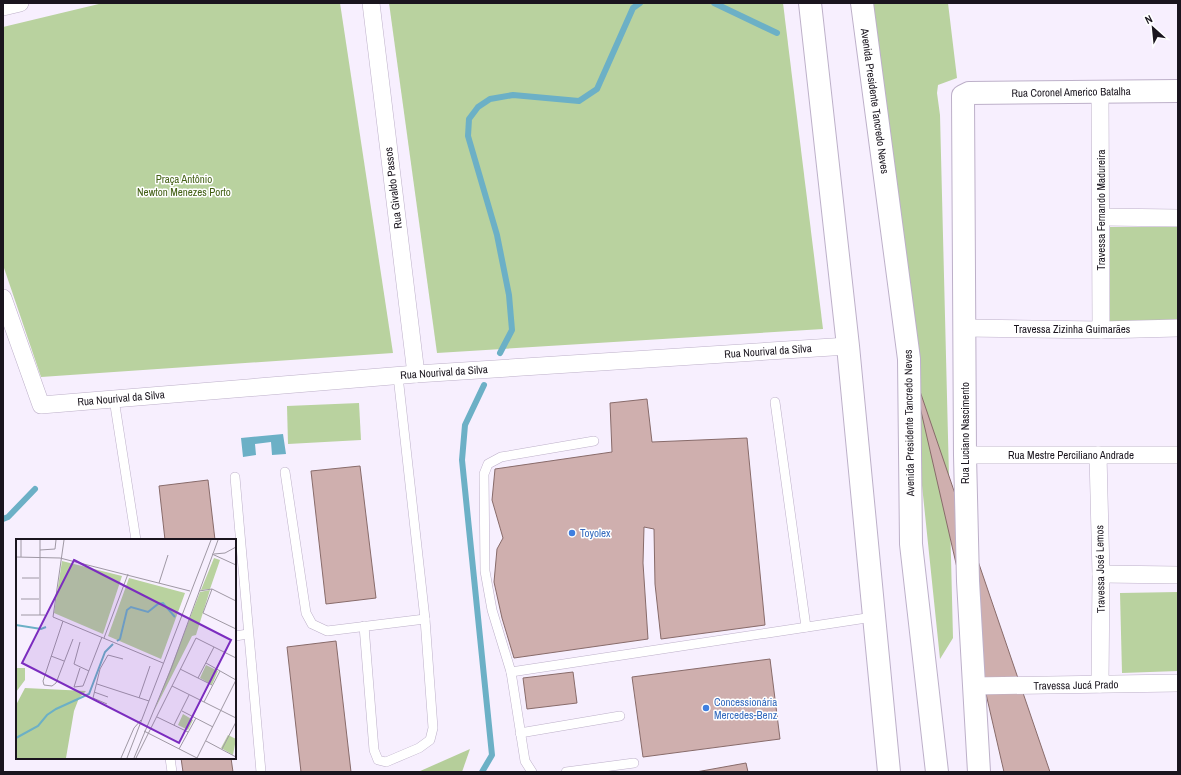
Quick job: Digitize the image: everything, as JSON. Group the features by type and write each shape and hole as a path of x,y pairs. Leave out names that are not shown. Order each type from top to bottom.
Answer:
{"main road":[{"path":"810,3 848,346 889,772"},
{"name":"Avenida Presidente Tancredo Neves","path":"862,3 909,359 911,544 937,772"},
{"name":"Rua Coronel Americo Batalha","path":"965,94 1178,91"},
{"name":"Rua Luciano Nascimento","path":"965,94 963,99 965,328 964,455 968,581 979,772"}],"street":[{"path":"3,7 20,3"},
{"name":"Rua Givaldo Passos","path":"371,3 416,374"},
{"name":"Travessa Fernando Madureira","path":"1100,91 1102,216 1101,330"},
{"path":"1102,216 1178,218"},
{"name":"Rua Nourival da Silva","path":"3,298 41,405 416,374 848,346"},
{"name":"Travessa Zizinha Guimarães","path":"965,328 1101,330 1178,328"},
{"name":"Rua Mestre Perciliano Andrade","path":"964,455 1178,455"},
{"name":"Travessa José Lemos","path":"1098,455 1101,574 1100,684"},
{"path":"1101,574 1178,575"},
{"name":"Travessa Jucá Prado","path":"974,686 1178,683"},
{"path":"880,772 887,751"}],"lane":[{"path":"364,626 374,750 378,760 386,762 419,748 430,740 433,728 424,619 398,376"},
{"path":"114,399 136,539"},
{"path":"775,402 806,627"},
{"path":"532,772 525,761 511,672 492,610 485,571 484,474 488,464 501,457 594,441"},
{"path":"285,472 306,613 312,624 327,631 424,619"},
{"path":"234,477 261,772"},
{"path":"511,672 873,617"},
{"path":"236,636 248,634"},
{"path":"520,733 620,716"},
{"path":"170,759 172,772"},
{"path":"566,772 634,763"}],"green space":[{"name":"Praça Antônio Newton Menezes Porto","path":"103,3 340,3 393,353 41,377 3,265 3,27"},
{"path":"389,3 783,3 823,329 437,353"},
{"path":"872,3 948,3 957,78 938,85 937,93 940,115 953,638 940,659"},
{"path":"1110,227 1178,227 1178,326 1110,327"},
{"path":"359,403 361,440 288,444 287,406"},
{"path":"1178,592 1178,671 1122,673 1120,593"},
{"path":"470,749 462,772 418,772"}],"water":[{"path":"283,434 286,454 272,455 271,442 255,444 256,455 243,457 241,438"}],"building":[{"path":"909,359 1050,772 1004,772"},
{"name":"Toyolex","path":"647,399 652,442 747,438 765,625 661,639 655,584 654,529 644,527 643,563 648,639 514,658 502,618 494,582 497,549 503,538 492,500 495,469 612,452 610,403"},
{"path":"360,466 376,598 326,604 311,471"},
{"path":"208,480 215,539 165,539 159,486"},
{"path":"336,641 351,772 301,772 287,647"},
{"name":"Concessionária Mercedes-Benz","path":"770,659 780,739 643,757 632,677"},
{"path":"573,672 577,703 527,709 523,678"},
{"path":"181,759 231,759 233,772 183,772"},
{"path":"746,763 748,772 696,772"}],"waterway":[{"path":"500,353 512,330 509,295 497,235 468,136 469,119 478,107 490,99 513,95 579,101 597,89 633,8 640,3"},
{"path":"714,3 777,33"},
{"path":"482,772 492,755 462,460 465,425 484,385"},
{"path":"3,519 8,517 35,489"}],"place":[{"name":"Toyolex","path":"572,533"},
{"name":"Concessionária Mercedes-Benz","path":"706,708"}]}
